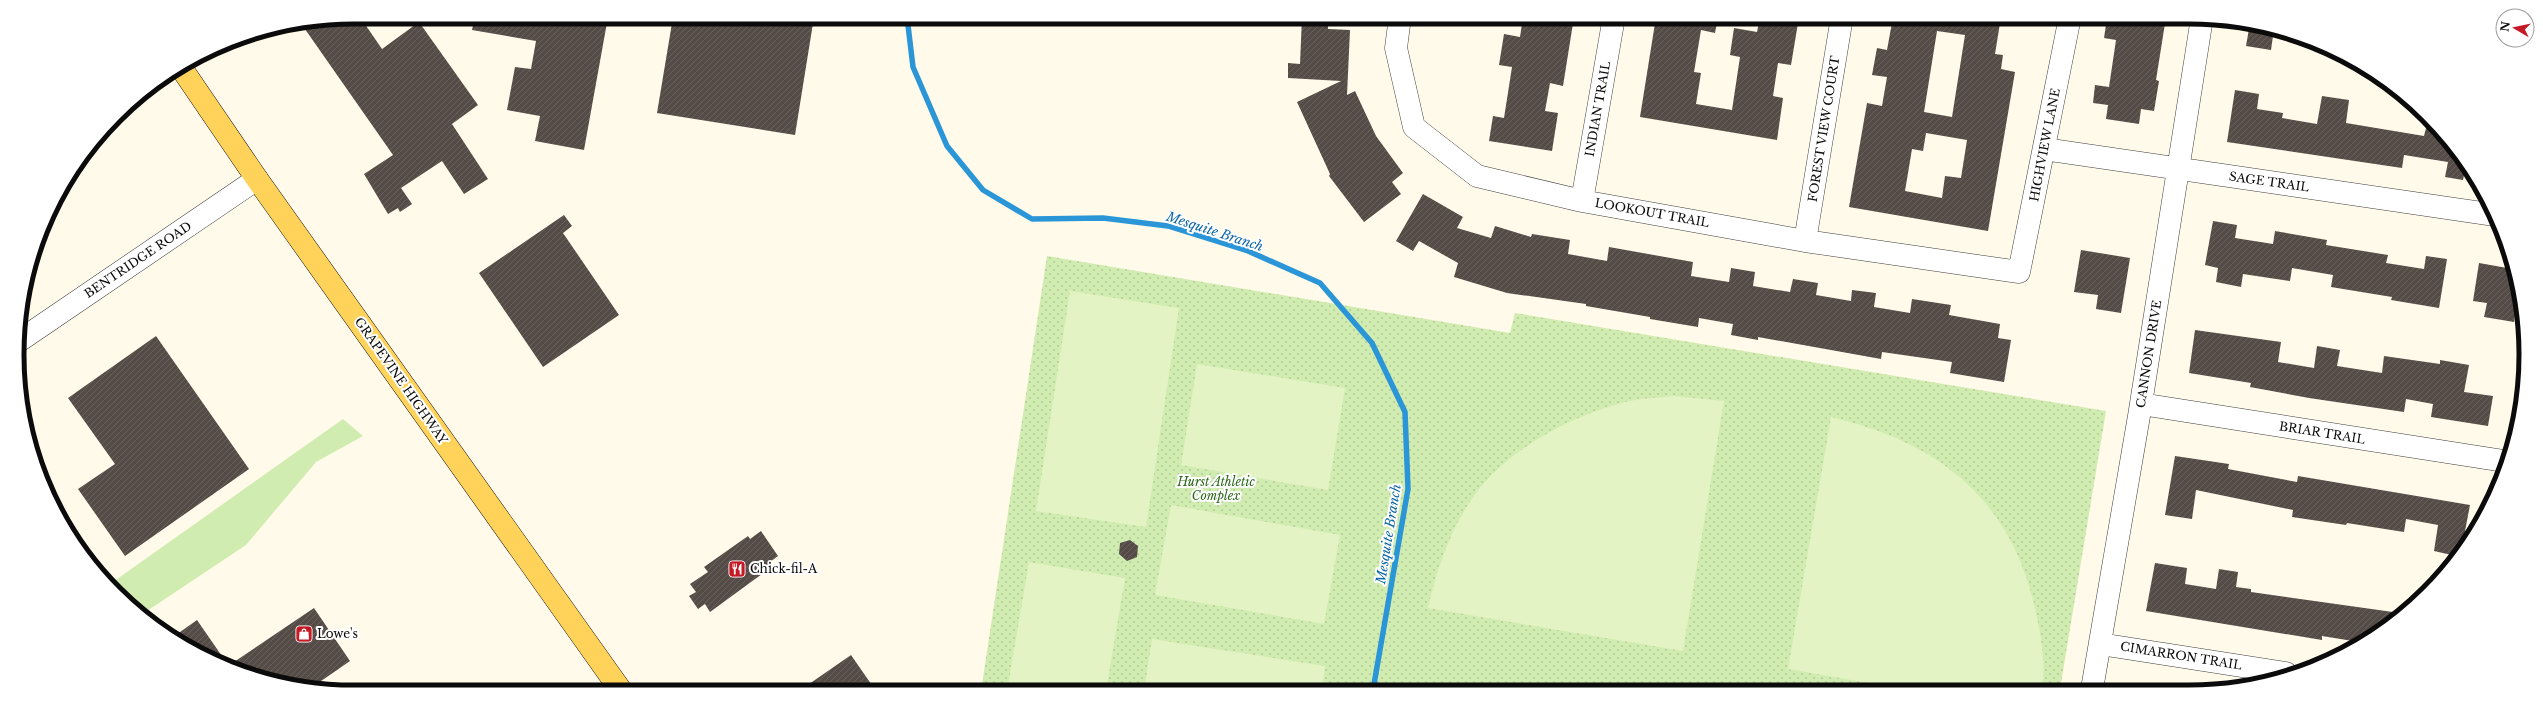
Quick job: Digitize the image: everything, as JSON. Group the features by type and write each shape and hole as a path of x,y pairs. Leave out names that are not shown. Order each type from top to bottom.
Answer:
{"main road":[{"name":"GRAPEVINE HIGHWAY","path":"184,72 257,179 617,685"}],"street":[{"name":"LOOKOUT TRAIL","path":"1399,24 1396,48 1414,127 1477,176 1582,201 1805,241 2019,272"},
{"name":"INDIAN TRAIL","path":"1582,201 1613,24"},
{"name":"FOREST VIEW COURT","path":"1805,241 1841,24"},
{"name":"HIGHVIEW LANE","path":"2019,272 2069,24"},
{"name":"CANNON DRIVE","path":"2093,685 2141,404 2201,25"},
{"name":"SAGE TRAIL","path":"2044,149 2488,214"},
{"name":"BENTRIDGE ROAD","path":"25,337 257,179"},
{"name":"BRIAR TRAIL","path":"2141,404 2501,461"},
{"name":"CIMARRON TRAIL","path":"2100,644 2280,672"}],"green space":[{"name":"Hurst Athletic Complex","path":"1047,256 1510,333 1515,313 2106,411 2061,685 982,685"},
{"path":"1070,291 1179,308 1146,527 1036,511"},
{"path":"1197,364 1345,388 1328,490 1181,465"},
{"path":"1673,396 1724,401 1683,651 1428,608 1442,558 1464,510 1485,482 1499,468 1531,443 1549,432 1587,414 1625,402"},
{"path":"1831,417 1869,428 1904,442 1936,459 1964,481 1988,506 2008,535 2023,569 2035,608 2042,649 2042,685 1880,685 1788,669"},
{"path":"343,419 363,436 316,462 246,545 147,611 114,581"},
{"path":"1171,505 1340,535 1324,624 1155,595"},
{"path":"1029,562 1125,578 1107,685 1008,685"},
{"path":"1152,639 1325,666 1323,685 1145,685"}],"building":[{"path":"365,24 382,49 416,24 420,24 478,105 452,124 488,179 464,194 442,161 401,188 412,204 400,212 398,208 388,214 364,174 393,155 304,28"},
{"path":"473,24 607,24 584,150 535,141 540,116 507,110 515,67 531,69 536,41 472,30"},
{"path":"672,24 813,24 795,135 657,113"},
{"path":"1302,24 1328,24 1328,29 1350,30 1347,95 1355,91 1376,136 1403,173 1392,182 1401,194 1364,222 1329,176 1330,174 1297,102 1341,81 1288,78 1288,63 1300,64"},
{"path":"1522,24 1573,24 1563,86 1550,83 1545,111 1558,113 1552,151 1489,141 1493,116 1504,118 1512,67 1499,65 1504,34 1520,37"},
{"path":"1655,24 1717,24 1715,33 1701,30 1694,72 1701,73 1696,104 1732,110 1740,57 1730,55 1734,28 1757,32 1759,24 1798,24 1791,65 1778,63 1773,96 1783,98 1777,140 1640,117"},
{"path":"1892,24 2000,24 1995,54 2003,55 2001,69 2015,72 1988,231 1849,207 1867,103 1882,106 1887,77 1872,75 1877,48 1887,50","holes":["1937,31 1965,35 1952,117 1924,112","1926,133 1967,140 1961,178 1945,176 1942,198 1905,191 1912,149 1923,151"]},
{"path":"2106,24 2165,24 2156,80 2159,81 2154,111 2141,109 2139,124 2106,119 2108,105 2093,103 2095,85 2109,87 2116,40 2104,38"},
{"path":"2249,29 2273,35 2271,50 2246,46"},
{"path":"2235,90 2259,94 2257,109 2283,113 2282,118 2317,124 2322,96 2349,100 2346,123 2424,136 2426,128 2429,128 2451,153 2464,173 2463,180 2445,177 2448,162 2404,155 2402,168 2227,142"},
{"path":"1423,194 1463,217 1457,228 1491,238 1495,226 1531,237 1532,234 1570,240 1568,254 1607,261 1609,247 1693,262 1691,276 1729,282 1731,268 1755,272 1753,286 1790,292 1793,279 1818,283 1816,295 1851,301 1852,290 1876,293 1874,307 1910,313 1912,299 1951,305 1949,315 2000,324 1998,338 2011,340 2004,382 1950,373 1952,362 1882,352 1881,359 1758,337 1758,340 1731,335 1733,324 1699,318 1698,327 1650,319 1650,317 1586,306 1586,304 1507,293 1454,277 1458,263 1419,241 1413,251 1396,241"},
{"path":"564,215 572,226 563,233 619,315 543,367 479,273"},
{"path":"2213,221 2237,225 2235,238 2273,244 2275,231 2327,240 2326,245 2388,255 2386,263 2424,269 2426,256 2447,259 2439,308 2391,300 2392,297 2331,287 2333,275 2292,268 2290,281 2243,274 2241,287 2216,282 2218,268 2205,265"},
{"path":"2081,250 2130,258 2121,313 2096,309 2098,295 2074,292"},
{"path":"2479,263 2508,268 2516,310 2514,322 2484,317 2487,303 2473,301"},
{"path":"2195,330 2281,342 2278,362 2314,368 2317,346 2340,350 2337,366 2382,373 2384,356 2440,364 2440,360 2469,365 2464,392 2493,396 2488,426 2431,417 2433,404 2406,399 2404,412 2309,398 2250,387 2251,383 2189,373"},
{"path":"156,336 249,469 125,556 78,489 115,464 68,398"},
{"path":"2175,456 2229,464 2228,469 2297,482 2298,476 2470,505 2464,536 2452,555 2434,551 2438,525 2406,519 2404,532 2347,523 2346,525 2292,517 2293,510 2196,490 2192,519 2165,515"},
{"name":"Chick-fil-A","path":"761,531 778,556 770,562 773,566 710,612 705,604 698,609 689,596 696,592 690,584 708,572 704,567 748,536 750,539"},
{"path":"1130,540 1138,546 1137,557 1127,561 1119,554 1120,543"},
{"path":"2155,563 2187,568 2185,584 2216,589 2219,569 2238,572 2236,587 2251,589 2251,592 2395,612 2354,641 2322,636 2322,640 2146,611"},
{"name":"Lowe's","path":"314,608 350,661 319,683 290,679 269,674 234,662"},
{"path":"197,620 223,658 189,641 178,634"},
{"path":"851,655 872,685 808,685"}],"waterway":[{"name":"Mesquite Branch","path":"908,24 913,67 947,146 983,190 1032,219 1103,218 1168,226 1248,251 1320,283 1372,343 1405,412 1408,489 1374,685"}],"place":[{"name":"Chick-fil-A","path":"737,569"},
{"name":"Lowe's","path":"304,634"}]}
